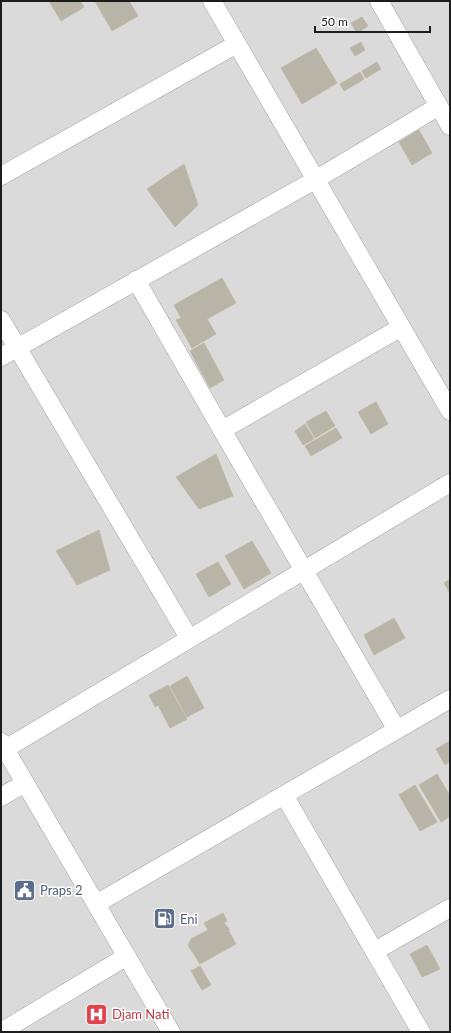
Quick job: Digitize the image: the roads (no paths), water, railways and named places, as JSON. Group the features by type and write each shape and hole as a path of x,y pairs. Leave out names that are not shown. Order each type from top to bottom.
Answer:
{"street":[{"path":"212,1 400,328 450,411"},
{"path":"379,1 450,126"},
{"path":"1,176 237,44"},
{"path":"1,357 315,180 439,106"},
{"path":"136,280 397,730"},
{"path":"1,320 188,638"},
{"path":"222,430 400,328"},
{"path":"172,1032 3,745 188,638 450,483"},
{"path":"96,904 450,699"},
{"path":"1,797 25,783"},
{"path":"284,795 421,1032"},
{"path":"375,951 450,908"},
{"path":"1,1032 127,956"}],"place":[{"name":"Praps 2","path":"24,890"},
{"name":"Eni","path":"165,919"},
{"name":"Djam Nati","path":"97,1014"}]}
